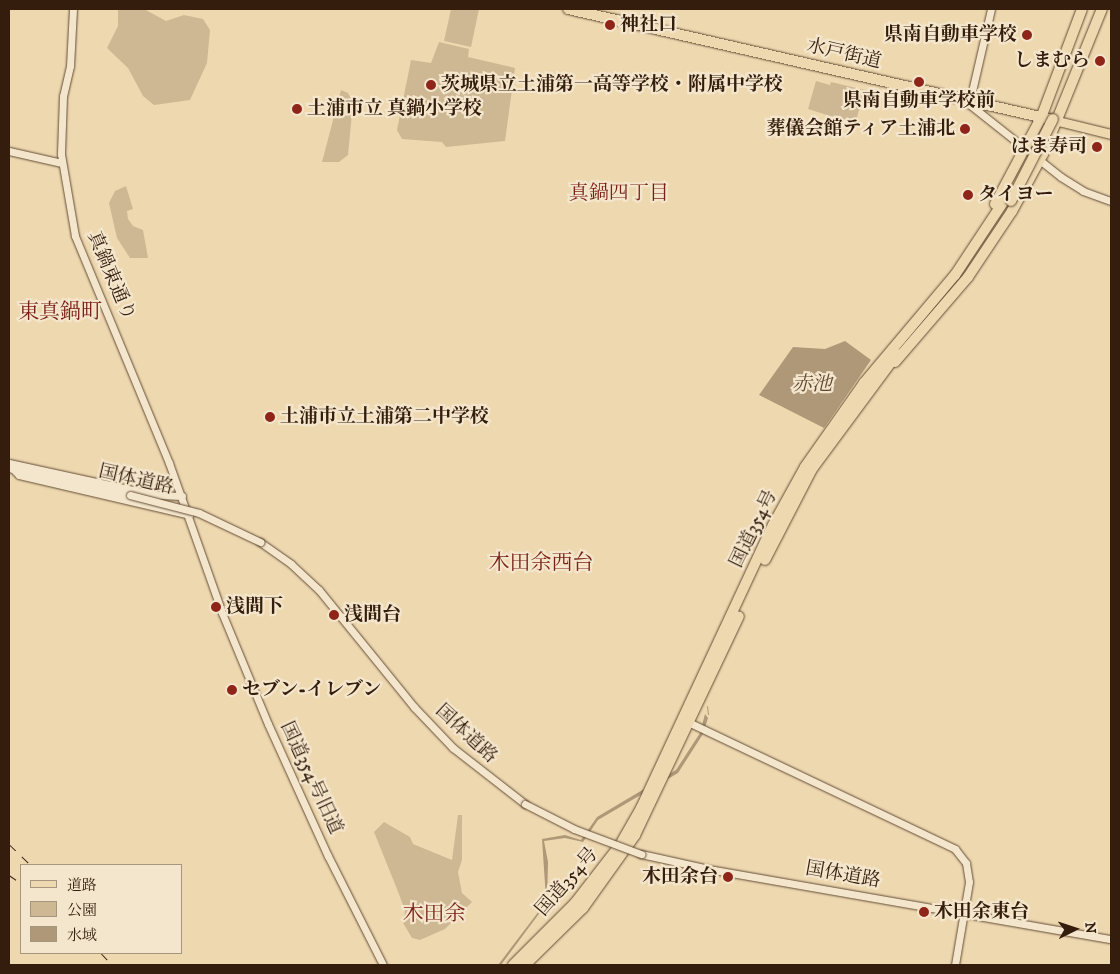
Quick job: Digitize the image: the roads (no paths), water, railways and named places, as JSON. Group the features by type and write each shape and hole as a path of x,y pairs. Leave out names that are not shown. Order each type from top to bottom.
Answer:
{"highway":[{"name":"水戸街道","path":"568,9 1050,119"},
{"path":"867,385 968,277 1039,162 1082,9"},
{"path":"1068,72 1088,9"},
{"path":"1050,119 1095,9"},
{"path":"867,385 888,346 972,242 1025,151 1050,119 1102,9"},
{"name":"国道354号","path":"525,965 583,908 610,873 649,809 686,721 789,496 828,431 963,274 1009,200 1050,119"},
{"name":"国道354号","path":"513,965 562,918 612,857 641,808 686,721"}],"main road":[{"name":"水戸街道","path":"1050,119 1111,134"}],"street":[{"name":"真鍋東通り","path":"73,9 70,66 63,96 62,164 82,258 117,331 190,515"},
{"path":"991,9 988,29 967,101 984,118 1039,162 1075,187 1111,201"},
{"path":"984,118 987,110 994,107"},
{"path":"9,151 62,164"},
{"path":"10,467 156,495 182,496"},
{"path":"10,467 19,475 190,515"},
{"name":"国体道路","path":"10,467 199,513 260,542 291,564 319,590 414,707 453,748 525,804 574,829 641,854 714,870 1111,939"},
{"name":"国道354号旧道","path":"190,515 222,613 268,724 328,856 384,965"},
{"path":"686,721 955,849 968,871 965,913 955,965"}],"water":[{"name":"赤池","path":"845,341 871,360 824,428 759,395 793,347 825,349"},
{"path":"705,714 708,718 703,734 678,773 598,820 583,842 565,838 544,841 548,862 547,903 501,965 498,965 546,899 542,839 565,835 581,840 597,817 676,770 700,733"}],"waterway":[{"path":"707,706 708,714"}],"railway":[{"path":"9,844 30,864"},
{"path":"9,875 20,882"},
{"path":"102,954 112,965"}],"place":[{"name":"神社口","path":"610,25"},
{"name":"県南自動車学校","path":"1027,35"},
{"name":"しまむら","path":"1100,61"},
{"name":"県南自動車学校前","path":"919,82"},
{"name":"茨城県立土浦第一高等学校・附属中学校","path":"431,85"},
{"name":"土浦市立 真鍋小学校","path":"297,109"},
{"name":"葬儀会館ティア土浦北","path":"965,129"},
{"name":"はま寿司","path":"1097,147"},
{"name":"タイヨー","path":"968,195"},
{"name":"土浦市立土浦第二中学校","path":"270,417"},
{"name":"浅間下","path":"216,607"},
{"name":"浅間台","path":"334,615"},
{"name":"セブン-イレブン","path":"232,690"},
{"name":"木田余台","path":"728,877"},
{"name":"木田余東台","path":"924,912"}],"district":[{"name":"真鍋四丁目","path":"619,193"},
{"name":"東真鍋町","path":"60,312"},
{"name":"木田余西台","path":"541,563"},
{"name":"木田余","path":"434,914"}]}
